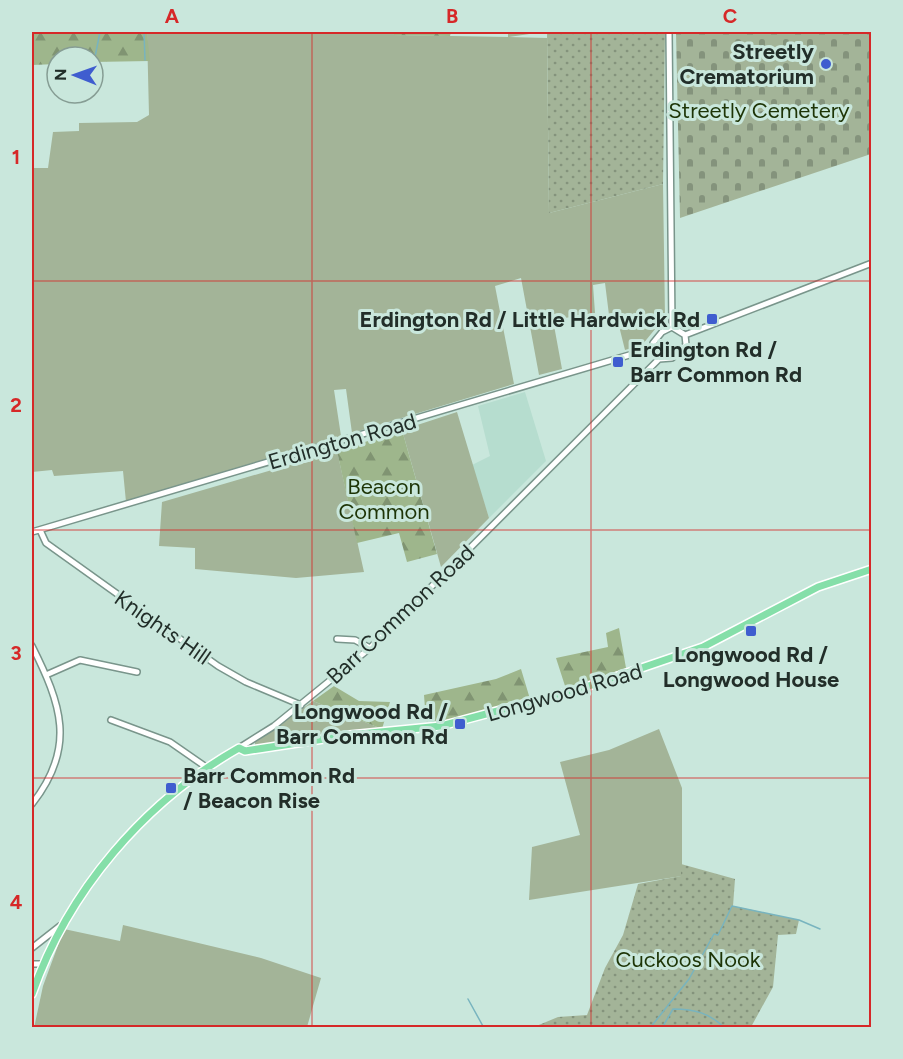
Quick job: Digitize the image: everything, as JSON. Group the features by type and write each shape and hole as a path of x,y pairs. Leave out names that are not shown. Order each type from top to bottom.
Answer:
{"main road":[{"name":"Longwood Road","path":"240,748 245,751 350,735 421,729 516,708 643,670 703,647 818,587 872,569"},
{"name":"Barr Common Road","path":"32,994 42,964 60,926 135,829 206,767 240,748"}],"street":[{"path":"669,32 672,327"},
{"path":"686,335 872,263"},
{"path":"672,327 686,335"},
{"path":"672,327 656,337 653,348 659,359 666,360 677,355 686,345 686,335"},
{"name":"Erdington Road","path":"32,532 653,348"},
{"name":"Barr Common Road","path":"240,748 301,705 370,648 659,359"},
{"name":"Knights Hill","path":"40,530 46,543 218,666 246,682 301,705"},
{"path":"337,639 355,640 370,648"},
{"path":"32,646 58,706 61,735 49,773 32,804"},
{"path":"46,675 80,660 137,672"},
{"path":"124,676 126,668"},
{"path":"111,720 170,742 206,767"},
{"path":"32,948 60,926"},
{"path":"32,964 42,964"}],"shaded area":[{"path":"525,392 546,461 489,518 472,465 490,456 478,406"}],"green space":[{"path":"32,32 147,32 150,61 105,62 105,45 45,45 45,64 32,65"},
{"path":"147,32 394,32 394,35 508,37 508,32 543,32 509,37 547,38 549,213 663,184 665,317 642,345 625,350 616,314 609,315 605,283 593,285 595,313 553,320 562,369 539,375 521,278 495,286 514,384 352,433 346,389 334,390 341,436 126,502 123,471 54,476 52,470 32,472 32,168 48,168 53,132 79,131 79,123 137,122 149,115"},
{"path":"394,32 451,32 450,36 394,35"},
{"path":"547,32 665,32 663,184 549,213"},
{"name":"Streetly Cemetery","path":"676,32 871,32 871,154 680,218"},
{"path":"457,412 489,518 441,567 402,430"},
{"name":"Beacon Common","path":"402,430 437,554 407,562 399,533 357,543 337,451"},
{"path":"337,451 364,572 296,578 195,569 195,548 159,546 162,502"},
{"path":"619,628 626,668 566,689 556,658 608,647 606,633"},
{"path":"521,669 530,699 446,720 426,722 424,695 496,679"},
{"path":"334,686 359,701 390,702 382,729 313,701"},
{"path":"313,701 382,729 348,730 255,746 255,742"},
{"path":"659,729 682,788 682,876 529,900 532,847 580,835 560,762 609,750"},
{"name":"Cuckoos Nook","path":"681,864 735,879 733,906 799,920 796,934 778,935 773,987 751,1027 534,1027 558,1017 587,1015 605,968 623,935 638,884 681,876"},
{"path":"123,925 261,958 321,978 307,1027 34,1028 43,986 64,929 120,941"}],"waterway":[{"path":"97,45 100,32"},
{"path":"144,32 145,60"},
{"path":"650,1028 689,979 714,934 718,935 732,906 799,920 820,929"},
{"path":"468,999 484,1028"},
{"path":"662,1028 673,1009 701,1013 725,1028"}],"place":[{"name":"Streetly Crematorium","path":"826,64"},
{"name":"Erdington Rd / Little Hardwick Rd","path":"712,319"},
{"name":"Erdington Rd / Barr Common Rd","path":"618,362"},
{"name":"Longwood Rd / Longwood House","path":"751,631"},
{"name":"Longwood Rd / Barr Common Rd","path":"460,724"},
{"name":"Barr Common Rd / Beacon Rise","path":"171,788"}]}
